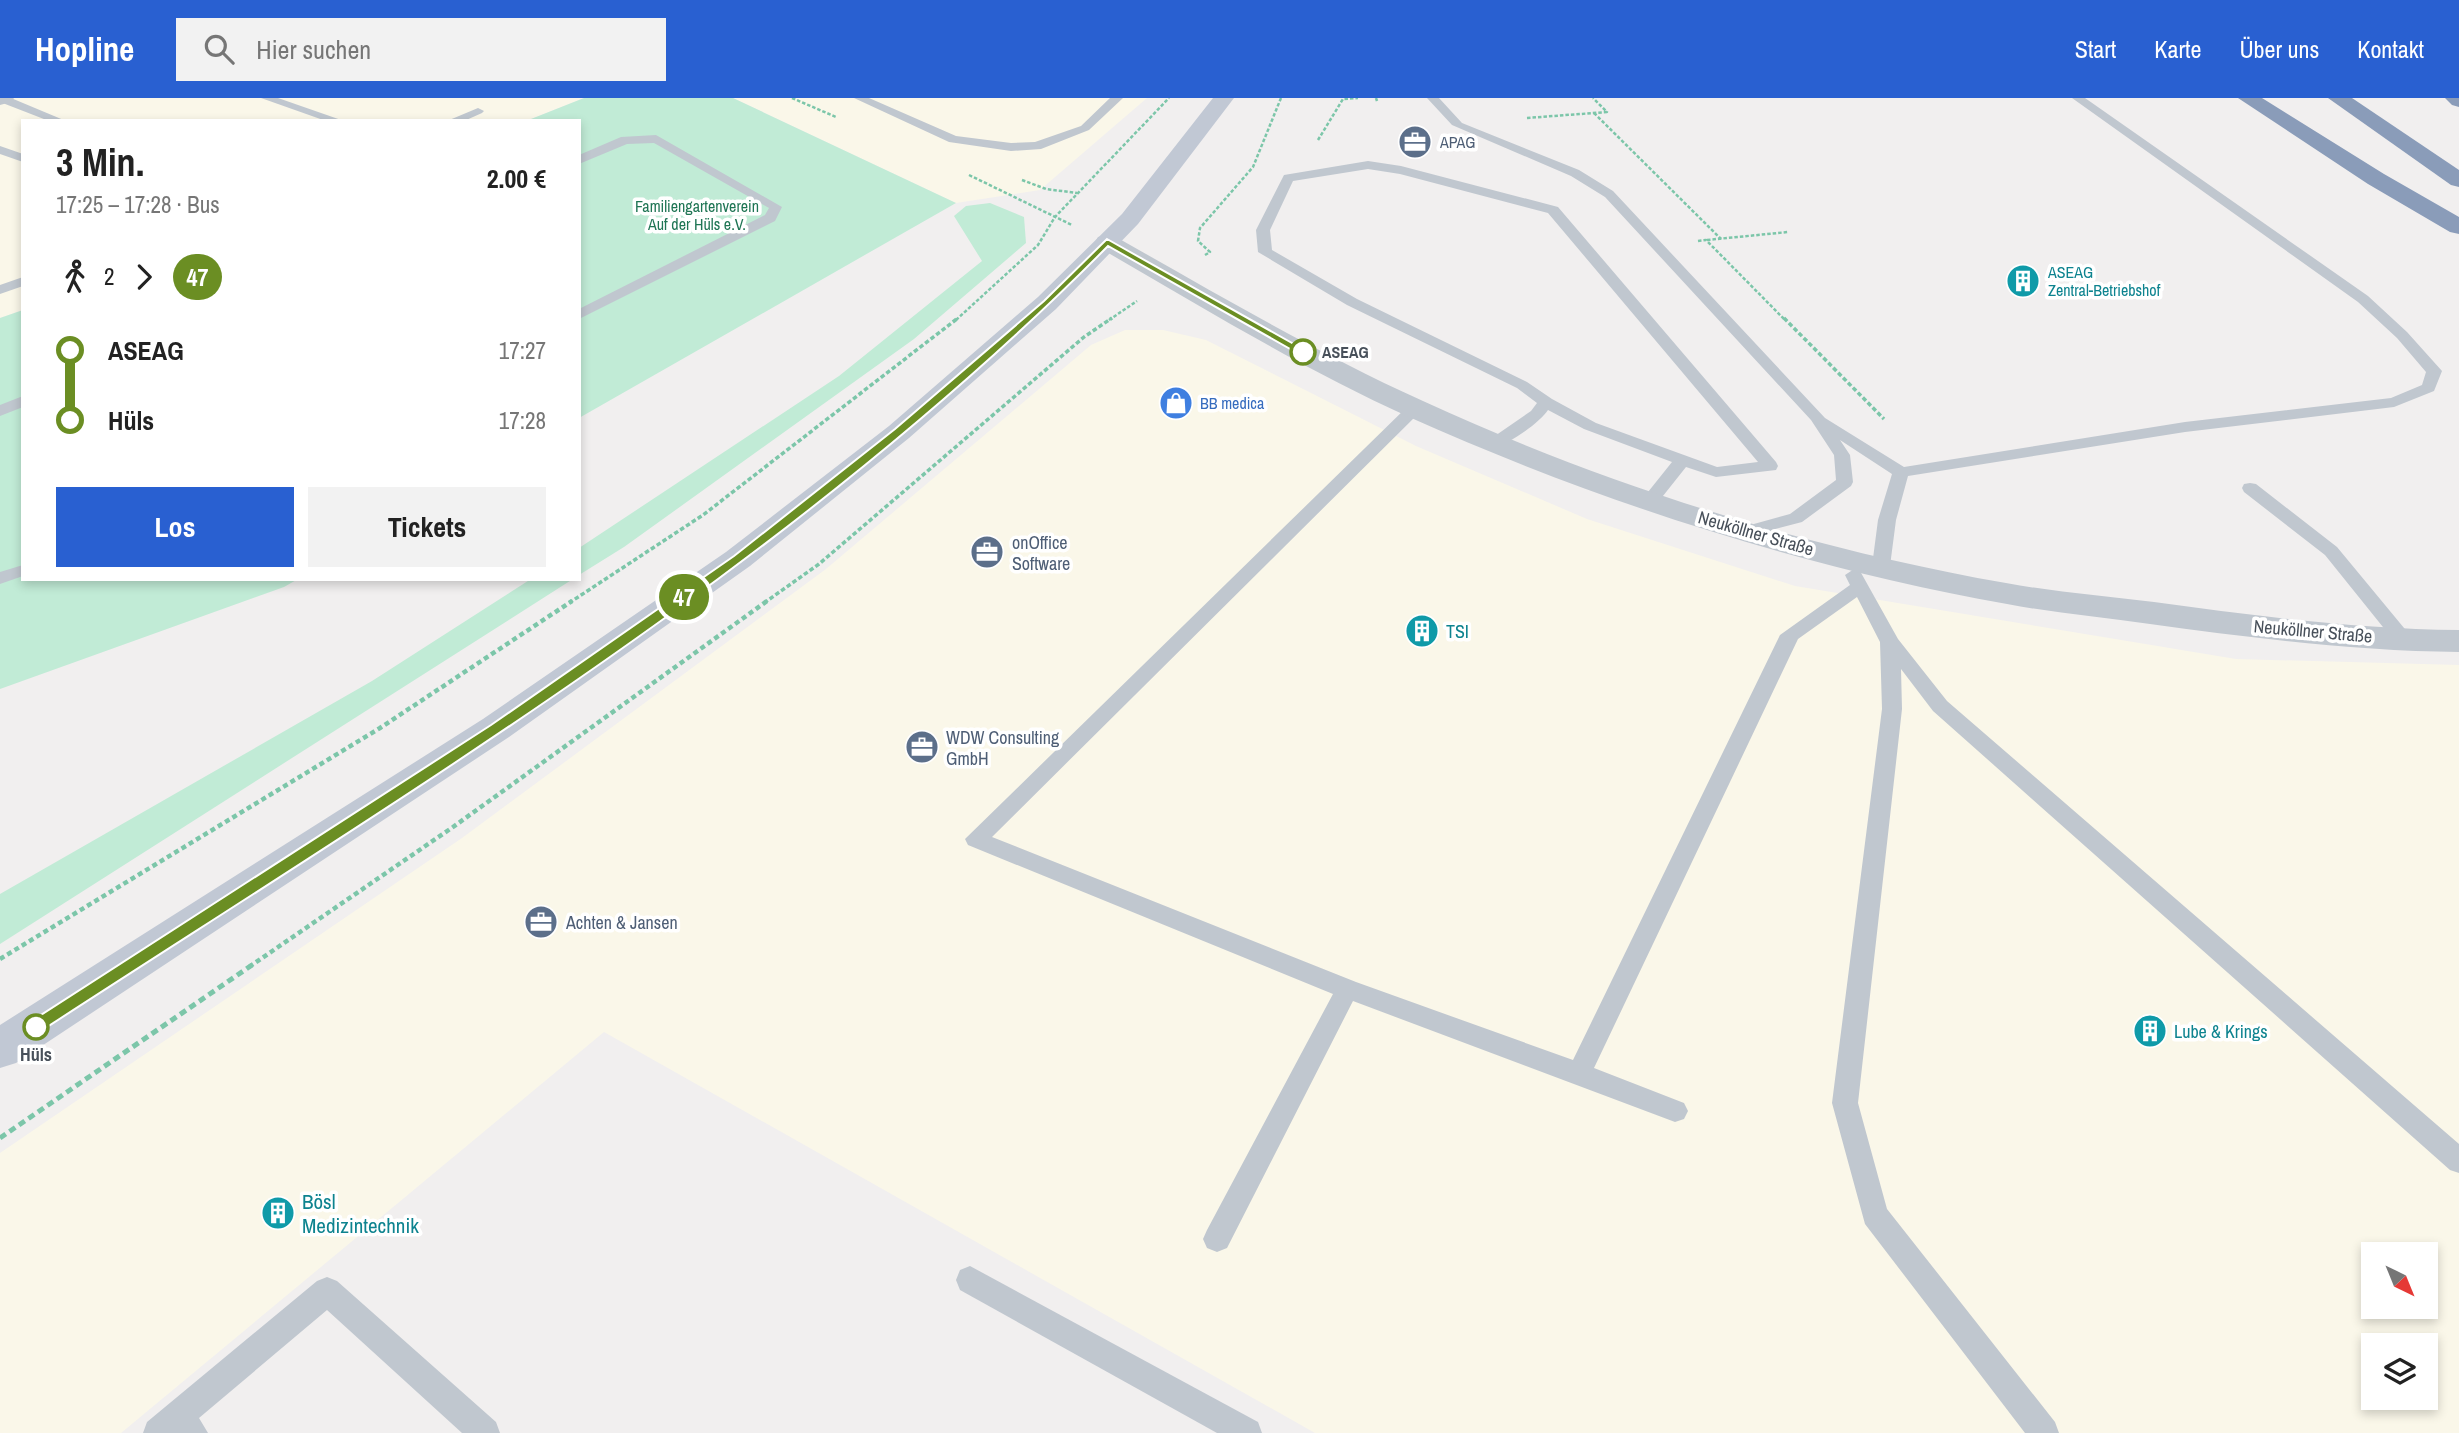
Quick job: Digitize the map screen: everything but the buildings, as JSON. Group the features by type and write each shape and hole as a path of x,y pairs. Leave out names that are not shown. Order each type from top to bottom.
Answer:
{"highway":[{"path":"2248,98 2375,179 2459,227"},
{"path":"2338,98 2459,180"},
{"path":"2326,122 2459,216"}],"street":[{"path":"0,1049 496,728 738,559 899,432 1047,303 1130,219 1224,98"},
{"name":"Neuköllner Straße","path":"1107,242 1325,364 1495,443 1649,502 1749,531 1862,570 2005,593 2286,631 2402,638 2455,646"}],"lane":[{"path":"267,98 332,119"},
{"path":"860,98 953,139 1011,147 1037,146 1085,128 1117,98"},
{"path":"1433,98 1460,124 1575,173 1609,194 1817,417 1842,455 1845,482 1797,518 1749,531"},
{"path":"1817,417 1901,471 2185,427 2394,402 2429,388 2434,371 2402,335 2363,299 2078,98"},
{"path":"2,99 55,119"},
{"path":"458,119 478,111"},
{"path":"581,159 625,140 656,139 776,207 770,218 581,314"},
{"path":"0,150 21,157"},
{"path":"1368,164 1401,170 1553,210 1770,466 1716,472 1590,426 1546,402 1522,385 1352,302 1265,253 1263,230 1288,178 1368,164"},
{"path":"0,290 21,282"},
{"path":"0,411 21,402"},
{"path":"1495,443 1536,414 1546,402"},
{"path":"1415,408 976,839 1347,989 1579,1073 1675,1111"},
{"path":"1649,502 1682,460"},
{"path":"1579,1073 1790,635 1862,570 1887,520 1901,471"},
{"path":"2250,488 2331,551 2402,638"},
{"path":"1862,570 1890,642 1940,706 2459,1161"},
{"path":"0,578 21,571"},
{"path":"1890,642 1892,709 1845,1103 1875,1215 2045,1433"},
{"path":"1217,1239 1287,1110 1347,989"},
{"path":"970,1280 1247,1433"},
{"path":"176,1428 327,1291 485,1433"}],"path":[{"path":"0,959 380,728 703,515 943,332 1038,245 1055,217 1169,98"},
{"path":"1315,146 1343,99 1358,98"},
{"path":"1515,120 1607,111 1593,98"},
{"path":"1594,113 1721,239"},
{"path":"1015,176 1046,189 1078,193"},
{"path":"1706,240 1788,232"}],"shaded area":[{"path":"0,98 584,98 531,119 21,119 21,311 0,318"},
{"path":"733,98 1147,98 1040,190 956,203"},
{"path":"1125,330 1163,330 1206,340 1416,446 1587,519 1795,586 2236,659 2459,665 2459,1433 1315,1433 604,1032 121,1433 0,1433 0,1153 462,838 826,569 1091,345"}],"green space":[{"name":"Familiengartenverein Auf der Hüls e.V.","path":"584,98 733,98 956,203 581,417 581,119 531,119"},
{"path":"990,203 1024,217 1026,243 914,339 624,547 581,574 581,547 839,376 982,261 954,216 966,206"},
{"path":"21,311 21,581 294,581 0,689 0,318"},
{"path":"528,581 570,581 0,944 0,894 372,681"}],"bus line":[{"name":"47","path":"36,1027 496,728 738,559 899,432 1047,303 1107,242 1303,352"}],"place":[{"name":"APAG","path":"1415,142"},
{"name":"ASEAG Zentral-Betriebshof","path":"2023,281"},
{"name":"ASEAG","path":"1303,352"},
{"name":"BB medica","path":"1176,403"},
{"name":"onOffice Software","path":"987,552"},
{"name":"TSI","path":"1422,631"},
{"name":"WDW Consulting GmbH","path":"922,747"},
{"name":"Achten & Jansen","path":"541,922"},
{"name":"Hüls","path":"36,1027"},
{"name":"Lube & Krings","path":"2150,1031"},
{"name":"Bösl Medizintechnik","path":"278,1213"}]}
